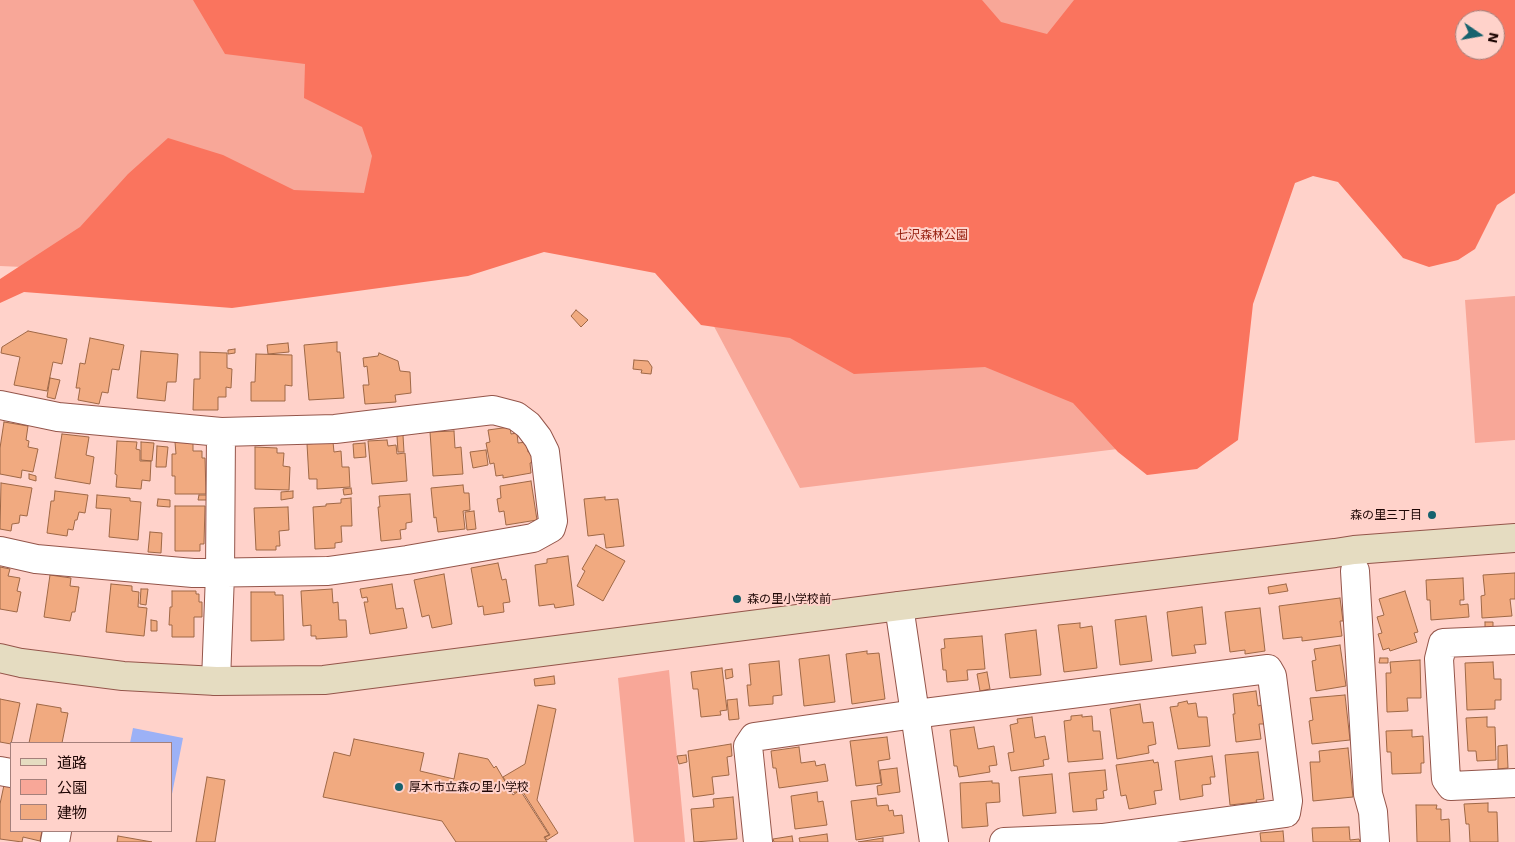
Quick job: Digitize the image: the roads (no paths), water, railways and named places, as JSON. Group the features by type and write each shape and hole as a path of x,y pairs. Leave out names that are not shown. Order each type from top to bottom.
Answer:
{"street":[{"path":"0,405 58,417 221,432 335,428 493,410 516,416 528,425 538,438 545,452 553,521 551,528 533,538 407,560 328,571 220,574 36,559 0,551"},
{"path":"216,681 220,574 221,432"},
{"path":"0,658 21,663 113,675 216,681 324,680 1354,550 1515,538"},
{"path":"1356,571 1368,794 1373,812 1375,842"},
{"path":"899,606 934,842"},
{"path":"1515,640 1443,643 1439,658 1446,779 1451,786 1515,783"},
{"path":"758,842 748,746 754,737 915,714 1268,669 1272,676 1288,801 1286,813 1102,838 1004,842"}],"water":[{"path":"133,728 183,738 172,794 172,742 130,742"}],"place":[{"name":"森の里三丁目","path":"1432,515"},
{"name":"森の里小学校前","path":"737,599"},
{"name":"厚木市立森の里小学校","path":"399,787"}],"park label":[{"name":"七沢森林公園","path":"932,235"}]}
